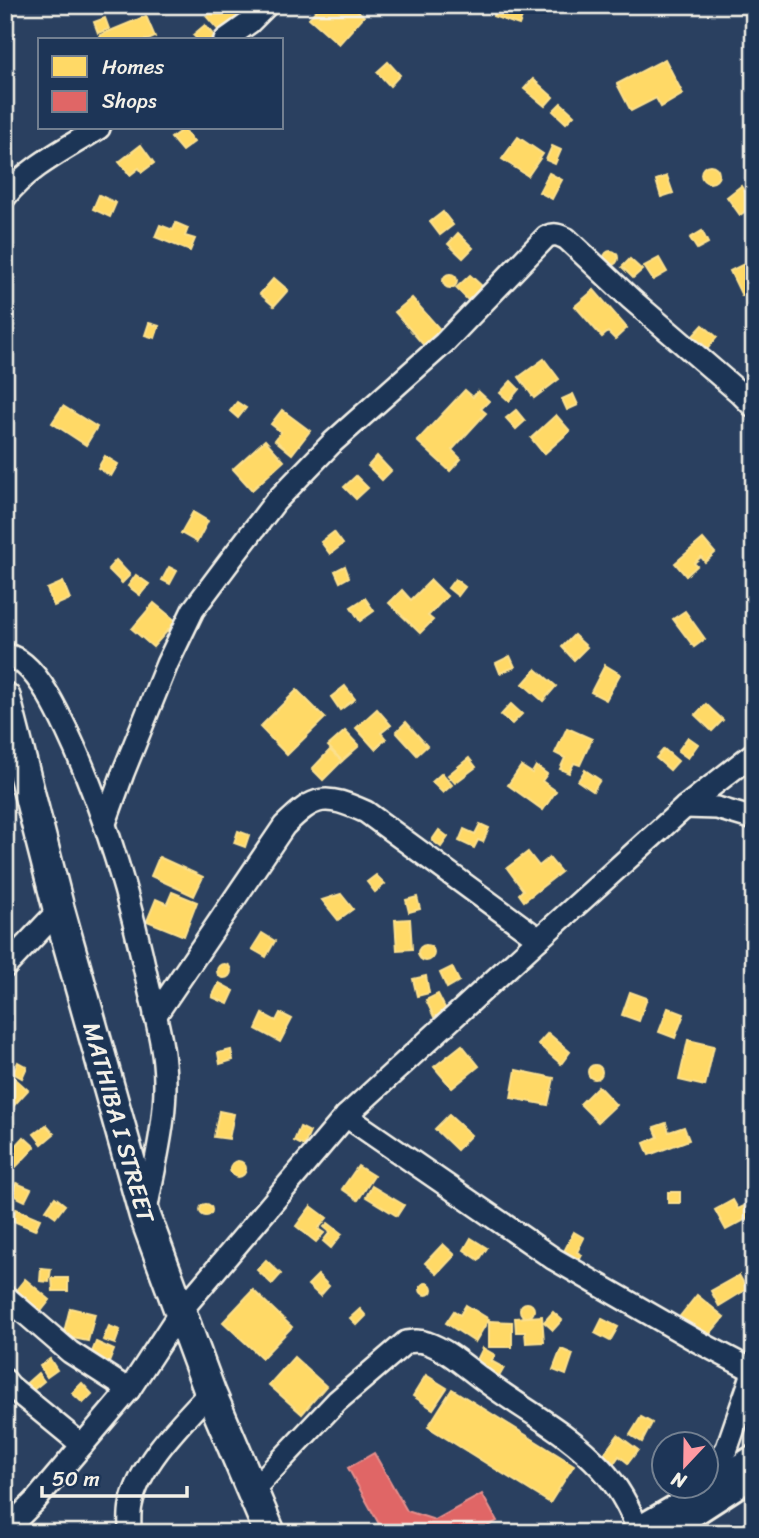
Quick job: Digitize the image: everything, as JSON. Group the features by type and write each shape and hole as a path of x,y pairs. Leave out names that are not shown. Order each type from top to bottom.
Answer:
{"highway":[{"path":"720,1481 754,1466"},
{"path":"646,1533 688,1500"}],"street":[{"path":"228,38 249,23 267,5"},
{"path":"5,197 49,158 96,130"},
{"path":"105,823 167,664 193,610 234,554 275,502 333,442 444,343 546,237 559,235 567,239 754,407"},
{"path":"5,654 24,664 48,696 85,771 125,887 164,1062 165,1098 145,1216"},
{"name":"MATHIBA I STREET","path":"5,698 59,910 145,1216 210,1392 270,1533"},
{"path":"5,1527 35,1501 129,1390 180,1312 346,1116 685,807 754,753"},
{"path":"155,1016 284,826 302,807 327,799 366,811 539,939"},
{"path":"685,807 717,808 754,819"},
{"path":"5,967 59,910"},
{"path":"346,1116 554,1259 754,1371 727,1448 720,1459"},
{"path":"5,1296 70,1352 129,1390"},
{"path":"252,1491 337,1401 406,1342 416,1340 428,1343 451,1356 569,1437 603,1470 632,1512 639,1533"},
{"path":"5,1380 82,1445"},
{"path":"130,1533 130,1507 136,1487 172,1433 210,1392"}],"building: Homes":[{"path":"218,5 251,7 221,33 206,16"},
{"path":"321,5 351,5 364,16 339,44 309,18"},
{"path":"496,5 527,5 519,25 493,16"},
{"path":"146,16 155,37 101,38 100,35"},
{"path":"105,18 109,29 98,33 94,22"},
{"path":"205,25 214,36 196,38 193,35"},
{"path":"665,59 683,94 661,107 656,98 631,111 617,84"},
{"path":"388,62 400,75 390,86 377,72"},
{"path":"533,79 553,97 545,106 524,89"},
{"path":"561,103 574,115 566,123 553,111"},
{"path":"184,130 194,142 182,151 171,138"},
{"path":"518,137 543,154 528,176 502,159"},
{"path":"141,145 154,163 142,172 139,168 130,175 119,162"},
{"path":"552,146 561,150 555,164 546,160"},
{"path":"710,165 716,168 719,174 716,180 710,183 704,180 701,174 704,168"},
{"path":"549,173 562,180 552,199 539,192"},
{"path":"667,176 673,193 661,197 656,180"},
{"path":"741,186 745,192 754,186 754,205 740,215 727,197"},
{"path":"99,195 116,203 110,217 93,209"},
{"path":"443,212 453,225 440,235 430,222"},
{"path":"176,223 188,228 185,236 195,239 190,251 155,237 160,225 173,230"},
{"path":"702,231 708,243 697,249 690,238"},
{"path":"458,233 473,248 463,258 448,244"},
{"path":"608,251 614,251 618,258 614,265 608,265 604,261 604,255"},
{"path":"659,258 667,272 653,280 644,266"},
{"path":"630,259 642,270 633,278 622,267"},
{"path":"754,259 754,290 742,296 730,271"},
{"path":"450,274 455,276 455,286 450,288 445,286 443,281 445,276"},
{"path":"470,275 483,287 469,301 456,288"},
{"path":"274,278 288,290 274,306 260,294"},
{"path":"594,290 627,328 615,339 608,332 602,337 575,306"},
{"path":"412,298 444,334 427,349 395,312"},
{"path":"149,323 159,326 155,338 145,335"},
{"path":"703,325 717,337 708,348 693,336"},
{"path":"544,359 559,379 534,398 519,377"},
{"path":"511,381 519,389 509,401 500,393"},
{"path":"465,390 473,397 478,391 489,401 481,409 486,413 452,450 461,459 450,471 417,441"},
{"path":"573,394 578,405 567,410 562,399"},
{"path":"237,402 246,408 238,418 230,411"},
{"path":"63,406 97,427 86,445 52,423"},
{"path":"282,410 310,431 292,454 275,440 281,432 271,424"},
{"path":"516,410 525,421 516,429 506,418"},
{"path":"556,415 570,431 544,454 531,438"},
{"path":"265,440 284,461 252,490 233,469"},
{"path":"105,456 118,464 111,476 98,468"},
{"path":"377,456 391,471 382,480 368,466"},
{"path":"356,476 368,488 356,499 344,487"},
{"path":"193,512 208,521 197,542 181,533"},
{"path":"334,532 343,544 330,554 321,542"},
{"path":"703,539 715,553 705,562 701,557 694,563 697,566 686,576 675,563"},
{"path":"116,560 130,575 122,583 108,569"},
{"path":"345,566 349,577 340,582 335,571"},
{"path":"169,567 177,571 170,584 162,580"},
{"path":"136,575 149,584 140,595 128,586"},
{"path":"455,579 465,587 458,596 448,588"},
{"path":"431,580 447,596 428,616 433,620 420,633 389,603 402,590 411,600"},
{"path":"63,582 70,599 54,606 47,589"},
{"path":"365,598 374,611 360,621 351,607"},
{"path":"154,603 176,621 153,647 132,629"},
{"path":"685,611 705,639 694,647 673,619"},
{"path":"574,635 587,647 574,660 562,647"},
{"path":"510,656 515,667 500,673 496,663"},
{"path":"605,665 620,674 606,700 591,692"},
{"path":"536,669 556,686 543,701 523,684"},
{"path":"345,686 355,699 340,710 331,697"},
{"path":"297,690 325,718 287,755 260,727"},
{"path":"511,704 522,714 512,724 501,715"},
{"path":"706,704 723,720 712,731 695,715"},
{"path":"377,709 391,725 381,733 386,739 375,749 356,728"},
{"path":"406,722 427,746 417,755 396,732"},
{"path":"567,728 592,739 580,765 574,763 569,773 560,769 565,758 555,753"},
{"path":"345,731 359,746 342,761 328,746"},
{"path":"688,737 698,744 688,758 678,751"},
{"path":"664,749 678,761 670,770 656,758"},
{"path":"330,750 342,761 323,780 312,769"},
{"path":"469,758 476,767 455,783 448,775"},
{"path":"521,766 532,773 536,766 547,774 542,781 556,791 543,810 508,785"},
{"path":"585,770 600,780 593,791 578,781"},
{"path":"442,773 452,785 443,793 432,782"},
{"path":"480,824 489,828 483,842 478,840 474,848 459,841 464,829 475,834"},
{"path":"439,830 448,837 441,847 432,840"},
{"path":"238,831 249,835 245,847 234,843"},
{"path":"528,852 539,866 549,858 561,872 524,901 519,894 523,890 507,868"},
{"path":"159,857 203,877 194,896 151,876"},
{"path":"376,875 385,884 375,892 367,882"},
{"path":"172,892 197,902 184,936 147,921 156,899 167,904"},
{"path":"341,894 353,909 338,920 322,900"},
{"path":"417,897 420,909 409,912 406,900"},
{"path":"410,919 412,949 397,950 395,920"},
{"path":"262,933 275,941 266,957 252,949"},
{"path":"426,945 434,953 426,961 418,953"},
{"path":"221,964 227,964 231,971 227,978 221,978 217,974 217,968"},
{"path":"452,967 459,981 447,988 440,973"},
{"path":"426,976 429,993 417,996 413,979"},
{"path":"219,983 234,991 228,1004 212,997"},
{"path":"630,992 647,998 639,1021 622,1015"},
{"path":"438,994 447,1012 434,1017 426,1000"},
{"path":"668,1008 684,1014 675,1038 659,1032"},
{"path":"280,1013 292,1019 280,1042 256,1029 263,1014 276,1021"},
{"path":"548,1033 570,1052 561,1064 538,1044"},
{"path":"688,1040 714,1046 705,1086 679,1080"},
{"path":"462,1045 479,1066 452,1088 434,1067"},
{"path":"231,1050 233,1060 220,1064 218,1053"},
{"path":"18,1062 27,1067 22,1078 13,1073"},
{"path":"592,1065 598,1065 602,1072 598,1079 592,1079 588,1075 588,1069"},
{"path":"516,1070 554,1078 548,1105 511,1098"},
{"path":"10,1074 28,1090 7,1113 5,1079"},
{"path":"598,1086 616,1105 598,1122 580,1104"},
{"path":"219,1111 234,1114 229,1139 214,1137"},
{"path":"449,1115 471,1135 457,1150 435,1129"},
{"path":"666,1123 669,1132 684,1127 689,1140 649,1155 644,1143 658,1137 654,1127"},
{"path":"46,1125 54,1134 42,1144 34,1134"},
{"path":"300,1127 310,1132 304,1146 294,1141"},
{"path":"24,1137 35,1147 16,1167 5,1158"},
{"path":"238,1161 246,1169 238,1177 230,1169"},
{"path":"358,1166 374,1176 358,1200 342,1189"},
{"path":"16,1183 31,1189 25,1201 11,1194"},
{"path":"372,1186 404,1205 397,1216 366,1197"},
{"path":"668,1192 680,1192 680,1203 668,1203"},
{"path":"55,1197 65,1205 56,1217 46,1210"},
{"path":"733,1200 738,1209 744,1206 750,1217 726,1230 715,1210"},
{"path":"201,1205 211,1205 211,1215 201,1215"},
{"path":"311,1206 327,1218 318,1229 324,1233 316,1242 296,1226"},
{"path":"16,1209 40,1219 35,1230 11,1220"},
{"path":"328,1223 342,1234 331,1248 323,1241 330,1232 324,1227"},
{"path":"574,1232 584,1238 577,1252 582,1255 576,1267 560,1259"},
{"path":"471,1238 487,1248 479,1260 464,1250"},
{"path":"443,1244 455,1255 437,1274 425,1263"},
{"path":"266,1260 281,1274 272,1284 257,1270"},
{"path":"41,1268 51,1269 49,1282 40,1281"},
{"path":"318,1275 329,1286 320,1296 308,1285"},
{"path":"739,1275 747,1289 719,1306 711,1291"},
{"path":"52,1278 68,1278 68,1291 53,1291"},
{"path":"25,1279 50,1300 38,1315 13,1294"},
{"path":"426,1283 432,1289 426,1295 420,1289"},
{"path":"253,1290 292,1327 262,1358 223,1322"},
{"path":"697,1295 724,1317 704,1341 677,1320"},
{"path":"527,1303 532,1305 532,1315 527,1317 522,1315 520,1310 522,1305"},
{"path":"466,1305 489,1319 475,1342 446,1323 454,1311 460,1315"},
{"path":"70,1308 95,1314 88,1341 63,1336"},
{"path":"360,1309 366,1316 357,1325 350,1318"},
{"path":"553,1312 562,1320 553,1330 544,1322"},
{"path":"542,1316 544,1342 526,1343 525,1332 516,1332 515,1318"},
{"path":"602,1319 618,1327 610,1341 595,1333"},
{"path":"489,1321 512,1322 512,1347 489,1347"},
{"path":"109,1326 120,1330 115,1344 103,1340"},
{"path":"96,1342 114,1350 108,1365 90,1357"},
{"path":"483,1348 495,1355 491,1361 504,1368 496,1382 472,1370"},
{"path":"561,1349 573,1354 566,1375 553,1370"},
{"path":"294,1357 326,1386 302,1414 269,1385"},
{"path":"50,1359 57,1370 47,1377 40,1366"},
{"path":"38,1373 44,1381 27,1395 21,1388"},
{"path":"426,1375 447,1388 433,1409 413,1396"},
{"path":"82,1383 92,1394 83,1403 72,1393"},
{"path":"452,1389 574,1465 550,1503 428,1427"},
{"path":"641,1417 652,1423 642,1442 630,1435"},
{"path":"618,1435 638,1450 628,1463 619,1456 614,1463 603,1455"}],"building: Shops":[{"path":"374,1453 407,1511 435,1520 482,1494 497,1521 488,1526 492,1533 384,1533 348,1468"}]}
